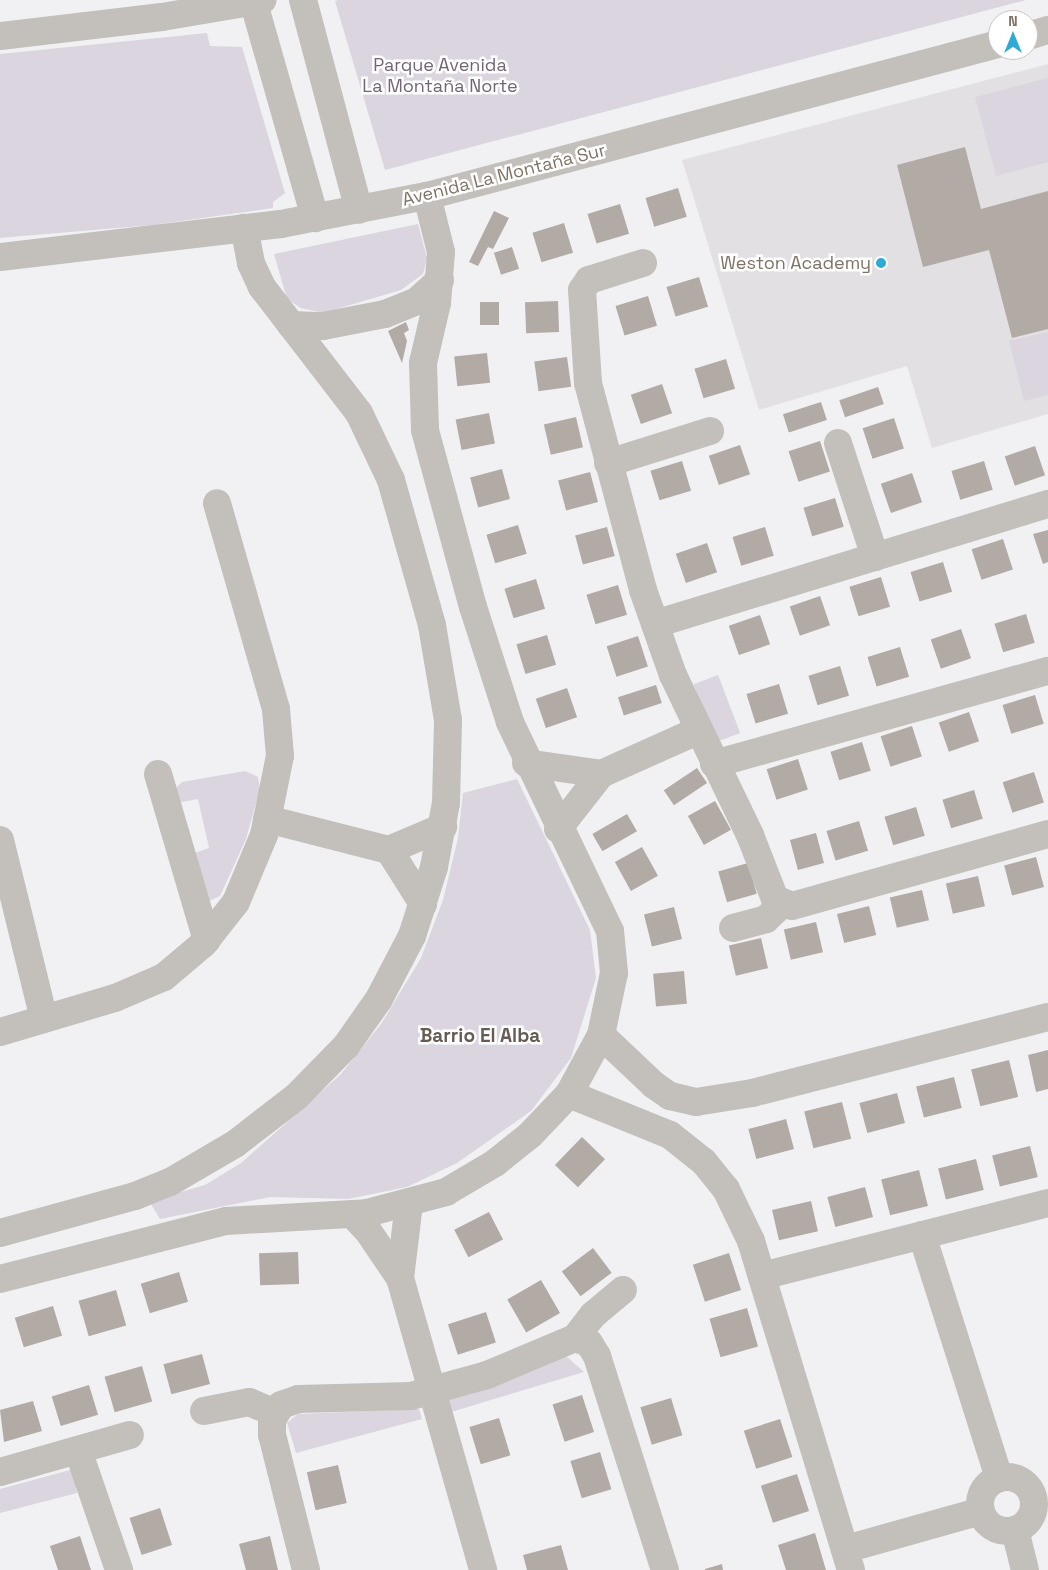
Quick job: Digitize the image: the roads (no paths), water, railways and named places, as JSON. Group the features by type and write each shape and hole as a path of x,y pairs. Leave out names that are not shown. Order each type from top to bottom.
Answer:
{"street":[{"path":"303,0 359,210"},
{"path":"0,36 256,1 315,218"},
{"name":"Avenida La Montaña Sur","path":"0,256 244,228 315,218 428,196 988,47"},
{"path":"0,1279 146,1239 236,1220 352,1214 410,1204 446,1192 495,1162 530,1134 569,1094 601,1035 614,973 610,931 595,894 558,829 526,763 473,607 425,430 423,363 440,280 442,252 428,196"},
{"path":"0,1233 135,1196 170,1182 235,1144 291,1101 327,1067 380,999 404,952 423,904 443,827 449,750 444,687 432,625 391,480 359,413 291,325 255,274 244,228"},
{"path":"644,263 589,280 582,290 588,383 608,463 655,624 697,731 750,835 772,893 782,904"},
{"path":"291,325 316,326 385,314 417,301 440,280"},
{"path":"608,463 710,430"},
{"path":"838,443 875,557"},
{"path":"0,1032 115,998 164,978 206,940 236,902 267,819 280,756 276,709 217,503"},
{"path":"655,624 1048,504"},
{"path":"714,764 1048,671"},
{"path":"558,829 601,774 697,731"},
{"path":"526,763 601,774"},
{"path":"158,774 206,940"},
{"path":"267,819 389,850 443,827"},
{"path":"733,928 766,919 782,904 798,904 1048,834"},
{"path":"0,840 44,1019"},
{"path":"389,850 423,904"},
{"path":"601,1035 654,1085 670,1096 696,1102 752,1093 1048,1017"},
{"path":"569,1094 650,1124 704,1162 734,1203 762,1276 848,1559 981,1511"},
{"path":"135,1196 146,1239"},
{"path":"762,1276 1048,1203"},
{"path":"400,1278 410,1204"},
{"path":"352,1214 368,1230 400,1278 483,1570"},
{"path":"922,1235 999,1478"},
{"path":"306,1570 272,1435 275,1413 281,1406 298,1399 399,1397 433,1391 495,1372 575,1338 593,1315 623,1290"},
{"path":"575,1338 589,1343 598,1356 665,1570"},
{"path":"204,1411 249,1402 275,1413"},
{"path":"0,1472 130,1435"},
{"path":"78,1450 119,1570"},
{"path":"999,1478 1019,1480 1040,1493 1031,1516 1014,1530 994,1528 981,1511 983,1491 999,1478"},
{"path":"1014,1530 1025,1570"}],"place":[{"name":"Weston Academy","path":"881,263"}],"district":[{"name":"Barrio El Alba","path":"480,1036"}],"park label":[{"name":"Parque Avenida La Montaña Norte","path":"440,76"}]}
